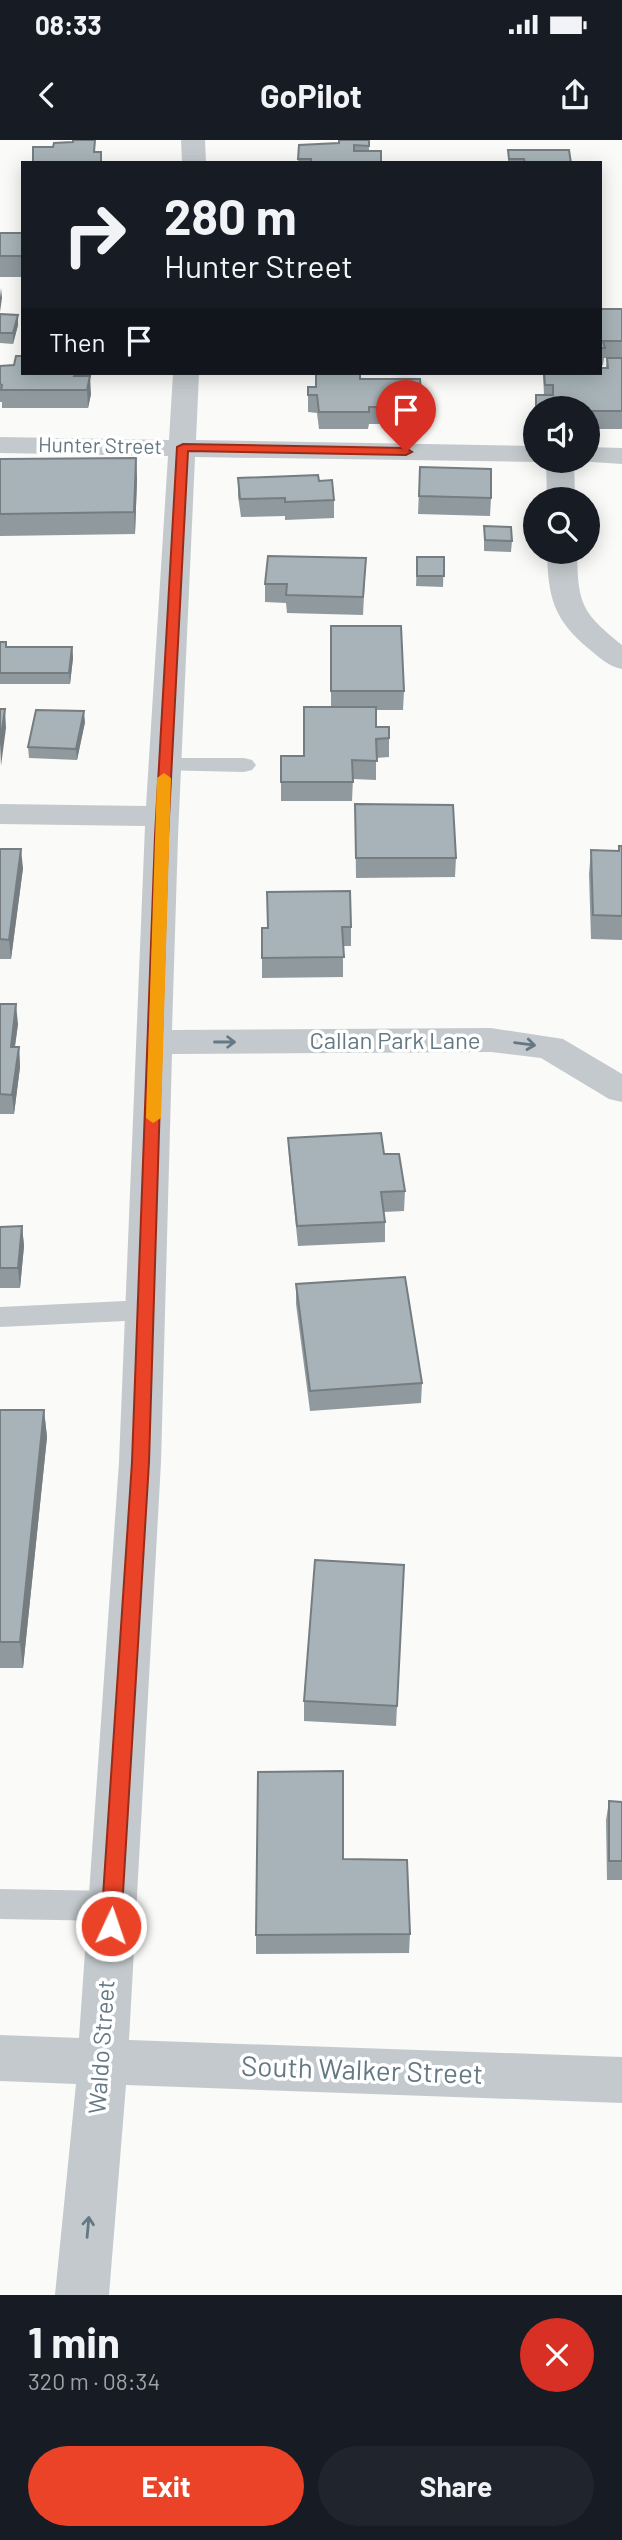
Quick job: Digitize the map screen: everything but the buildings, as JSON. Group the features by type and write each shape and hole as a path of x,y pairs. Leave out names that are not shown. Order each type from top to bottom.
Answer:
{"street":[{"path":"193,140 194,161"},
{"name":"Waldo Street","path":"82,2295 103,2062 140,1462 162,816 186,375"},
{"name":"Hunter Street","path":"0,444 523,454"},
{"path":"600,455 622,456"},
{"path":"562,564 566,606 576,622 622,660"},
{"path":"0,814 162,816"},
{"name":"Callan Park Lane","path":"156,1042 491,1040 550,1047 622,1090"},
{"name":"South Walker Street","path":"0,2058 622,2080"}],"lane":[{"path":"165,765 244,765"},
{"path":"0,1317 146,1310"},
{"path":"0,1904 112,1906"}],"slow traffic":[{"path":"153,1118 164,778"}],"route":[{"path":"111,1926 140,1462 161,836 183,447 406,452"}]}
